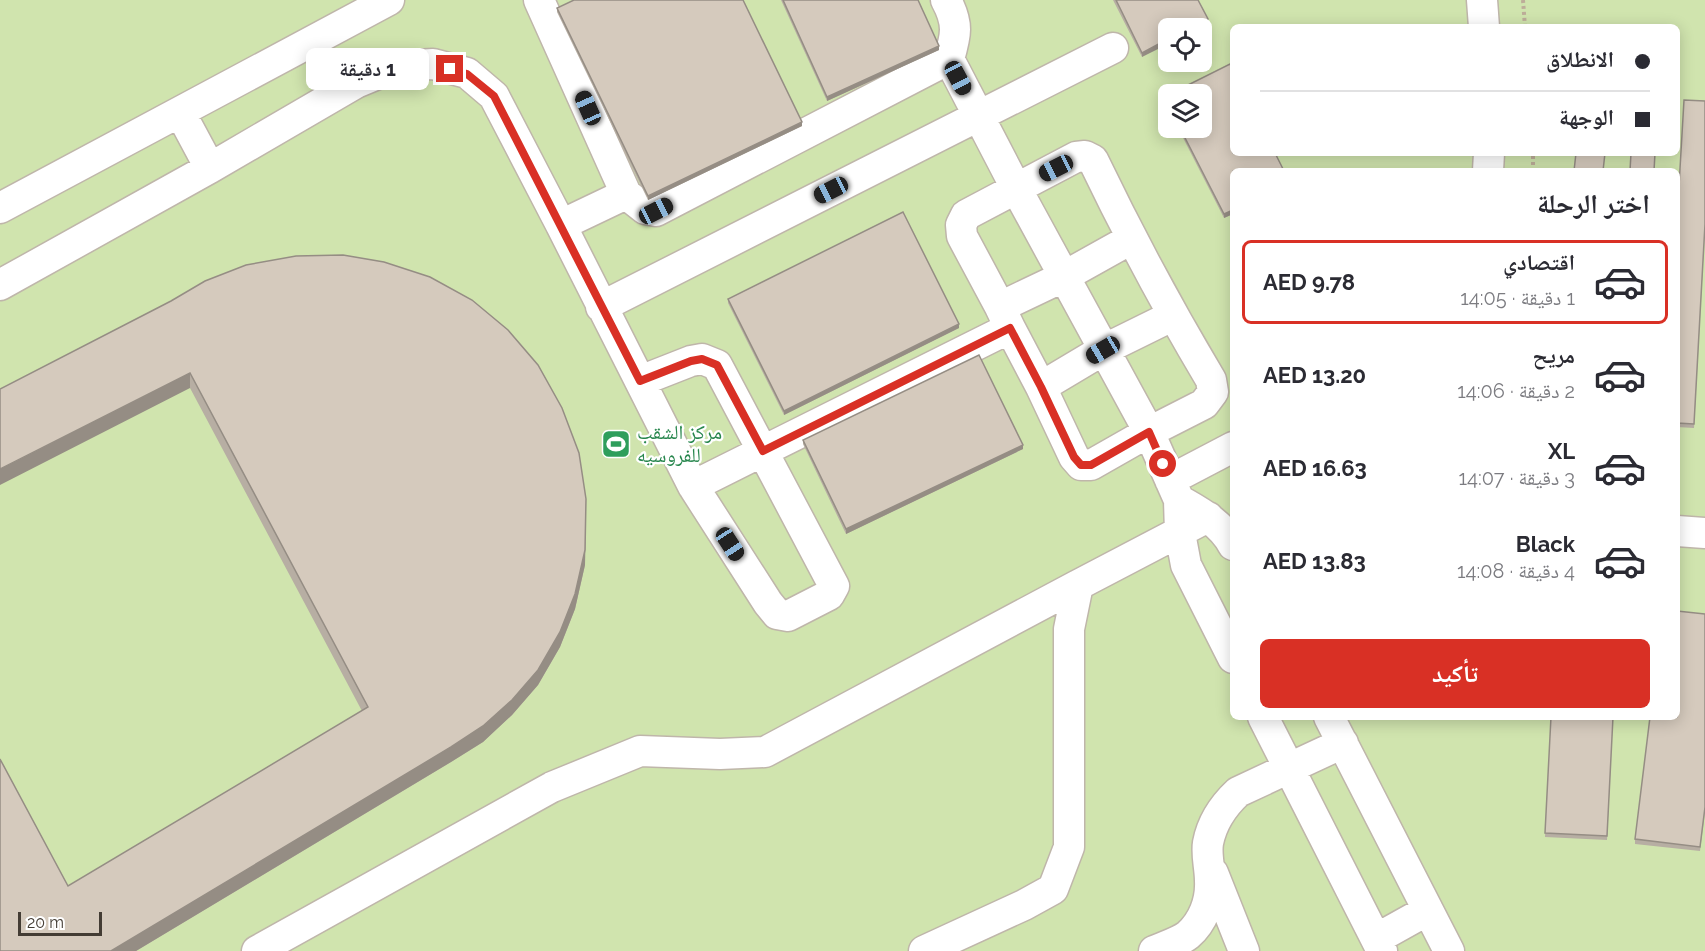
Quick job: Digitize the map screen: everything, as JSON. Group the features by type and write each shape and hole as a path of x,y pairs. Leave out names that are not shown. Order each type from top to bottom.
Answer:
{"lane":[{"path":"0,208 389,0"},
{"path":"539,0 627,194 645,209 656,211 949,60"},
{"path":"946,0 953,12 956,34 949,60 1063,277 1149,432 1174,490 1186,565 1230,652"},
{"path":"1482,0 1484,24"},
{"path":"601,307 1113,48"},
{"path":"0,285 210,168 356,83 397,66 433,64 467,74 494,96 693,486 768,603 777,614 788,616 830,595 834,586 717,365 702,359 691,361 640,381"},
{"path":"180,112 210,168"},
{"path":"1085,156 1093,160 1131,239 1172,316 1211,380 1213,392 1204,404 1091,465 1081,465 1074,457 1041,387 962,236 961,225 966,215 1076,157 1085,156"},
{"path":"561,225 627,194"},
{"path":"693,486 763,451 1005,318 1063,277 1131,239"},
{"path":"1041,387 1103,350 1172,316"},
{"path":"1174,490 1230,449"},
{"path":"1174,490 1226,533 1230,540"},
{"path":"257,951 552,787 640,751 720,754 765,752 1208,517"},
{"path":"1680,531 1705,533"},
{"path":"924,951 1024,905 1053,889 1069,847 1069,629 1078,585"},
{"path":"1265,720 1379,945 1428,910"},
{"path":"1331,720 1449,951"},
{"path":"1154,951 1186,937 1204,915 1210,893 1208,846 1218,814 1227,802 1238,792 1343,743"},
{"path":"1208,862 1244,951"}],"path":[{"path":"1523,0 1526,24"}],"green space":[{"name":"مركز الشقب للفروسيه","path":"0,0 1705,0 1705,951 0,951"}],"building":[{"path":"574,0 743,0 802,122 648,196 557,8"},
{"path":"783,0 918,0 939,46 827,97"},
{"path":"1116,0 1198,0 1207,18 1158,18 1158,44 1142,53"},
{"path":"1230,64 1230,156 1276,156 1282,168 1230,168 1230,211 1224,214 1185,138 1212,138 1212,84 1190,84"},
{"path":"1684,100 1705,101 1705,224 1694,424 1680,423 1680,169"},
{"path":"1576,156 1605,156 1603,168 1574,168"},
{"path":"1631,156 1655,156 1654,168 1630,168"},
{"path":"903,212 959,324 784,411 728,299"},
{"path":"343,255 384,262 430,277 472,300 508,330 538,365 562,408 579,453 586,499 585,550 575,594 560,632 538,670 512,700 483,726 111,951 0,951 0,759 68,886 368,707 190,373 0,469 0,389 171,301 205,281 246,265 296,256"},
{"path":"979,355 1023,445 846,529 803,440"},
{"path":"1680,611 1705,614 1705,807 1700,847 1635,839 1650,720 1680,720"},
{"path":"1551,720 1613,720 1607,836 1545,833"}],"place":[{"name":"مركز الشقب للفروسيه","path":"616,444"}],"route":[{"path":"450,69 467,74 494,96 640,381 691,361 702,359 717,365 763,451 1010,328 1074,457 1081,465 1091,465 1149,432 1163,464"}]}
